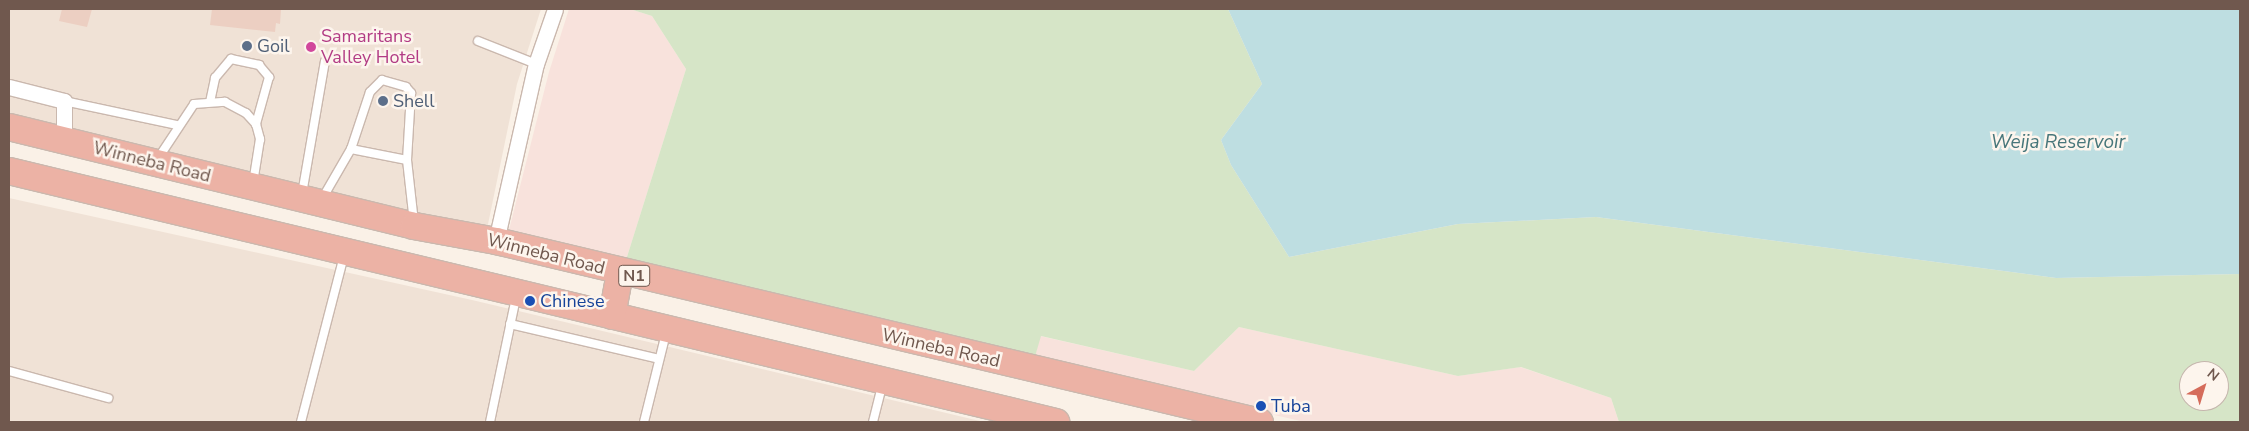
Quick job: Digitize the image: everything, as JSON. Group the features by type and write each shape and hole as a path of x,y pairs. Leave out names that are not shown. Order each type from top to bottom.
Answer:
{"highway":[{"name":"Winneba Road","path":"9,127 414,226 496,241 620,273 1260,422"},
{"path":"9,171 1056,422"},
{"path":"612,316 620,273"}],"street":[{"path":"496,241 536,64 555,9"},
{"path":"9,87 64,101 64,140"}],"lane":[{"path":"478,41 536,64"},
{"path":"210,102 215,78 231,59 259,65 269,77 256,124"},
{"path":"310,201 325,60"},
{"path":"310,201 351,149 370,92 382,80 406,87 410,93 407,160 414,226"},
{"path":"64,101 177,125"},
{"path":"155,163 177,125 194,104 225,102 246,113 256,124 260,139 252,187"},
{"path":"351,149 407,160"},
{"path":"301,422 345,252"},
{"path":"490,422 517,293"},
{"path":"510,324 659,359"},
{"path":"644,422 667,329"},
{"path":"9,371 108,398"},
{"path":"873,422 883,381"}],"shaded area":[{"path":"9,9 541,9 517,84 487,229 9,121"},
{"path":"569,9 630,9 652,16 686,69 626,260 509,230 549,72"},
{"path":"9,198 472,300 984,422 9,422"},
{"path":"1239,327 1458,376 1520,367 1611,398 1619,422 1305,422 1034,360 1040,336 1194,371"}],"green space":[{"path":"630,9 1228,9 1262,84 1221,140 1231,165 1289,257 1458,224 1596,217 2056,278 2240,274 2240,422 1619,422 1611,398 1521,367 1458,376 1239,327 1194,371 1041,336 1034,360 626,260 686,69 652,16"}],"water":[{"name":"Weija Reservoir","path":"1228,9 2240,9 2240,274 2056,278 1596,217 1458,224 1289,257 1231,165 1221,140 1262,84"}],"building":[{"path":"62,9 92,9 87,27 59,21"},
{"path":"212,9 281,9 280,24 276,23 275,32 210,25"}],"place":[{"name":"Goil","path":"247,46"},
{"name":"Samaritans Valley Hotel","path":"311,47"},
{"name":"Shell","path":"383,101"},
{"name":"Chinese","path":"530,301"},
{"name":"Tuba","path":"1261,406"}]}
